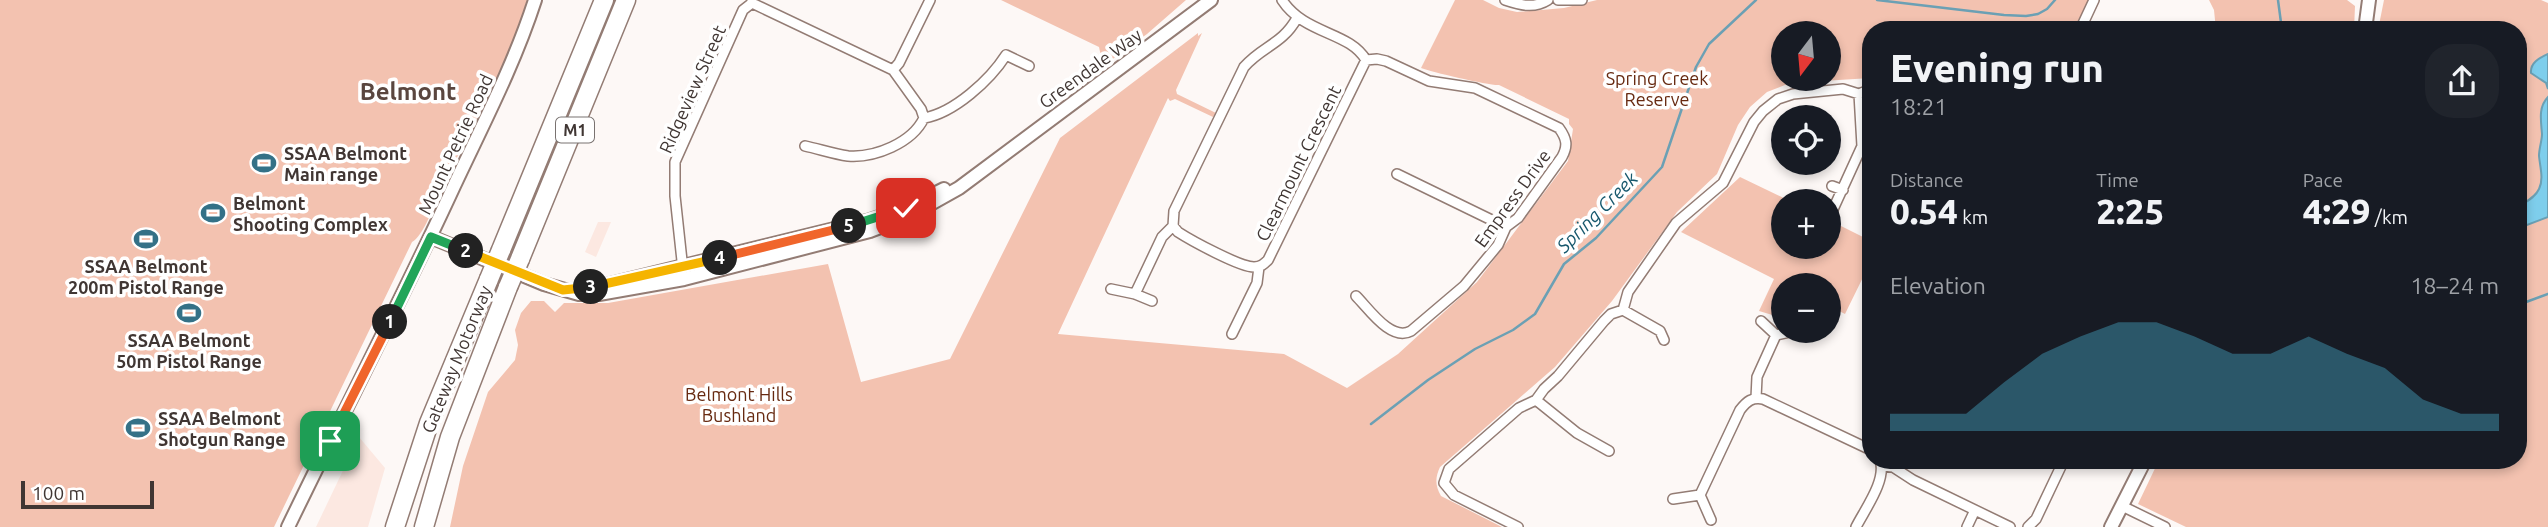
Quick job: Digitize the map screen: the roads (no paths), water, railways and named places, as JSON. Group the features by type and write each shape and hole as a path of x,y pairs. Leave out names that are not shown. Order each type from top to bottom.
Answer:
{"highway":[{"name":"Gateway Motorway","path":"395,527 429,423 604,0"},
{"name":"Gateway Motorway","path":"425,527 454,426 626,0"}],"street":[{"name":"Mount Petrie Road","path":"288,527 431,237 514,58 535,0"},
{"path":"893,70 930,0"},
{"name":"Greendale Way","path":"431,237 563,290 683,273 881,217 906,208 989,164 1211,0"},
{"name":"Empress Drive","path":"1282,0 1297,18 1356,47 1366,60 1386,61 1429,81 1475,88 1559,128 1566,143 1562,157 1518,218 1506,227 1498,245 1464,286 1406,334 1392,331 1356,296"},
{"path":"1505,0 1530,6 1548,0"},
{"path":"1558,0 1582,0"},
{"path":"2084,21 2095,0"},
{"path":"2366,21 2369,0"},
{"path":"752,1 893,70 921,109 924,118 916,132 883,151 850,156 805,146"},
{"name":"Ridgeview Street","path":"683,273 674,196 676,162 743,10 752,1"},
{"path":"1135,294 1162,237 1173,226 1174,211 1244,67 1254,55 1286,36 1297,18"},
{"path":"924,118 934,117 987,80 1006,55 1029,66"},
{"name":"Clearmount Crescent","path":"1173,226 1185,236 1246,266 1259,267 1268,260 1366,60"},
{"path":"1623,310 1628,292 1676,223 1723,183 1754,122 1763,111 1778,99 1793,93 1843,89 1862,93"},
{"path":"1841,194 1862,146 1859,94"},
{"path":"1397,174 1506,227"},
{"path":"1832,186 1843,190"},
{"path":"1232,334 1257,283 1259,267"},
{"path":"1111,289 1152,301"},
{"path":"1518,527 1448,490 1444,483 1449,469 1519,408 1536,400 1611,314 1623,310 1660,331 1664,340"},
{"path":"1761,321 1771,330"},
{"path":"1756,398 1757,377 1772,343"},
{"path":"1711,520 1700,495 1746,401 1763,399 1862,446"},
{"path":"1536,400 1577,433 1609,451"},
{"path":"1856,527 1881,477 1881,469"},
{"path":"1896,469 1913,480 2010,527"},
{"path":"2028,527 2036,519 2059,469"},
{"path":"2111,527 2140,469"},
{"path":"1673,499 1700,495"},
{"path":"2122,506 2165,527"},
{"path":"1967,527 1975,510"}],"water":[{"path":"2548,54 2548,89 2546,83 2531,73 2531,69 2538,59"},
{"path":"2548,97 2548,217 2527,225 2527,202 2535,195 2540,185 2543,105"}],"waterway":[{"name":"Spring Creek","path":"1371,424 1428,380 1535,314 1564,264 1596,238 1662,167 1696,67 1709,44 1756,0"},
{"name":"Spring Creek","path":"1877,0 2026,16 2038,14 2055,0"},
{"name":"Spring Creek","path":"2278,0 2281,21"},
{"name":"Spring Creek","path":"2527,302 2548,294"}],"place":[{"name":"SSAA Belmont Main range","path":"264,163"},
{"name":"Belmont Shooting Complex","path":"213,213"},
{"name":"SSAA Belmont 200m Pistol Range","path":"146,239"},
{"name":"SSAA Belmont 50m Pistol Range","path":"189,313"},
{"name":"SSAA Belmont Shotgun Range","path":"138,428"}],"district":[{"name":"Belmont","path":"408,91"}],"park label":[{"name":"Spring Creek Reserve","path":"1657,88"},
{"name":"Belmont Hills Bushland","path":"739,404"}]}
